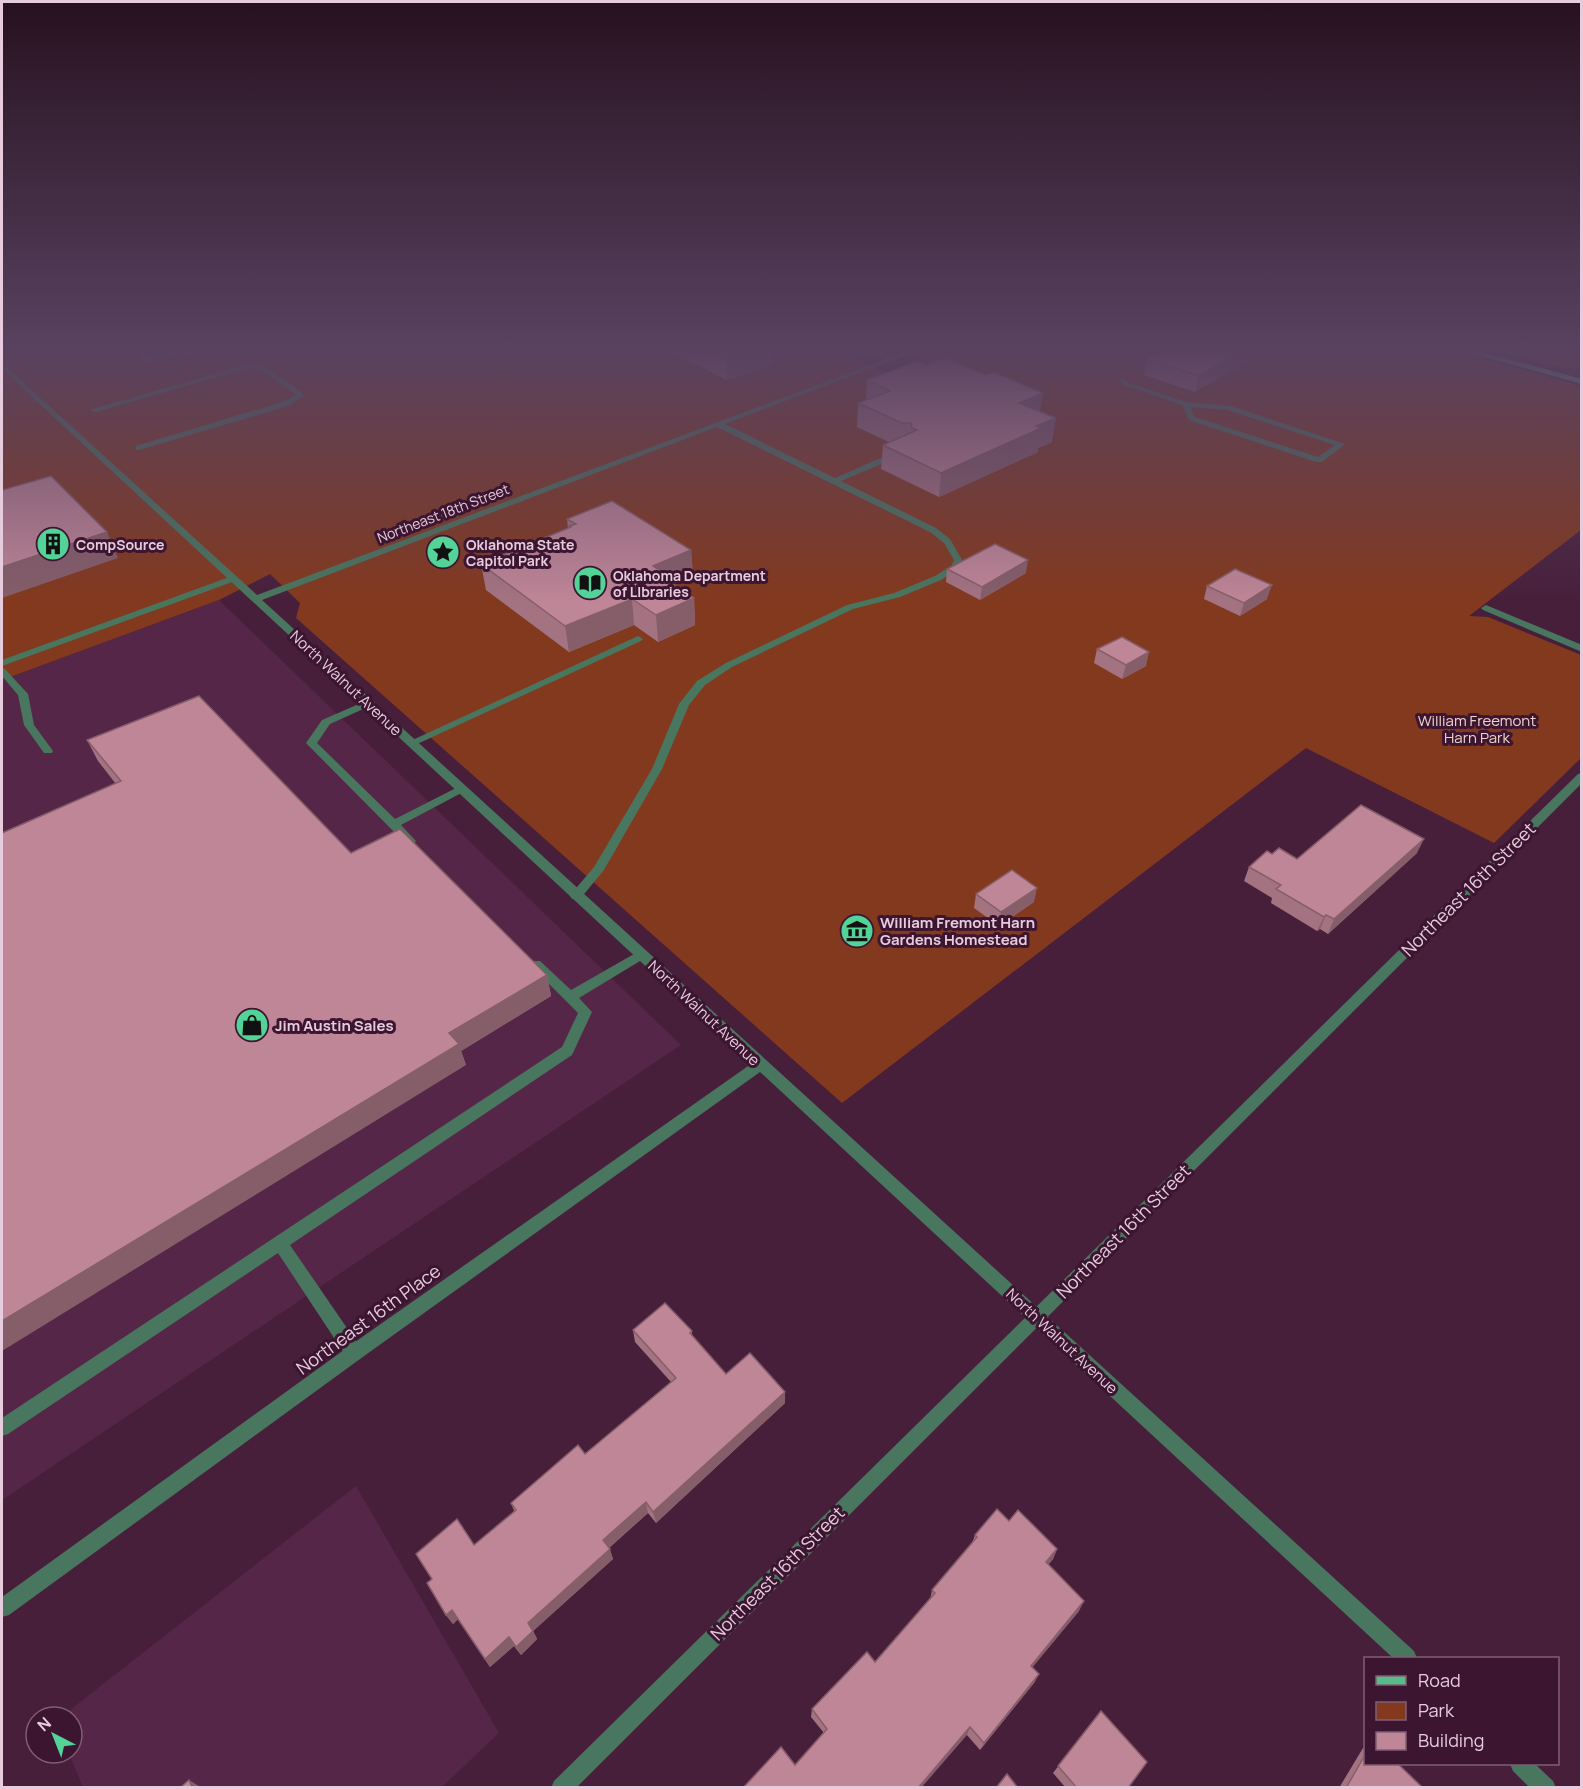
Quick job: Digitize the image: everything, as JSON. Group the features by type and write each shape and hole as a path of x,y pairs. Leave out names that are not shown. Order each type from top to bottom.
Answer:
{"street":[{"name":"North Walnut Avenue","path":"77,435 1405,1657"},
{"path":"139,448 179,435"},
{"name":"Northeast 18th Street","path":"255,599 688,435"},
{"path":"576,896 598,870 652,779 684,704 701,683 729,665 850,607 921,585 955,567 958,560 955,552 941,536 741,435"},
{"path":"1245,435 1319,460 1341,444 1314,435"},
{"path":"833,482 904,451"},
{"path":"2,663 232,579"},
{"path":"1486,608 1581,649"},
{"path":"411,743 638,639"},
{"path":"2,671 23,694 29,725 48,751"},
{"path":"368,703 326,722 311,743 419,849"},
{"name":"Northeast 16th Street","path":"561,1788 1581,776"},
{"path":"394,824 462,790"},
{"path":"569,998 640,955"},
{"path":"2,1428 567,1051 585,1012 528,956"},
{"name":"Northeast 16th Place","path":"2,1608 354,1353 760,1065"},
{"path":"280,1243 354,1353"},
{"path":"1521,1765 1546,1788"}],"shaded area":[{"path":"219,600 681,1045 2,1500 2,680"},
{"path":"356,1486 499,1733 442,1787 83,1788 74,1765 84,1765 84,1705 76,1705"}],"green space":[{"name":"William Freemont Harn Park","path":"2,435 1581,435 1581,530 1469,616 1488,617 1581,655 1581,758 1494,843 1306,748 842,1103 296,618 300,603 270,574 219,600 2,680"}],"building":[{"path":"905,435 1024,435 941,473 883,445"},
{"path":"51,476 107,532 2,567 2,490"},
{"name":"Oklahoma Department of LIbraries","path":"612,501 691,550 653,566 663,573 659,575 694,598 656,615 632,599 565,626 481,564 571,527 569,526 576,524 567,519"},
{"path":"995,544 1028,560 982,587 947,569"},
{"path":"1235,569 1272,585 1244,603 1207,586"},
{"path":"1122,637 1149,652 1126,665 1097,649"},
{"name":"Jim Austin Sales","path":"199,696 351,853 400,829 547,975 449,1033 459,1044 2,1321 2,833 121,781 87,740"},
{"path":"1361,805 1424,839 1334,919 1326,915 1324,917 1276,889 1281,885 1249,867 1267,851 1272,854 1279,848 1297,859"},
{"path":"1012,870 1037,888 1001,912 976,894"},
{"path":"665,1303 692,1331 690,1333 726,1374 750,1353 785,1392 653,1512 646,1502 603,1540 610,1549 528,1623 533,1631 516,1647 509,1637 485,1659 452,1610 446,1615 427,1583 432,1579 416,1554 457,1519 474,1545 516,1510 511,1503 578,1445 585,1454 676,1378 633,1330"},
{"path":"997,1509 1009,1521 1018,1510 1057,1549 1046,1562 1084,1601 1031,1666 1039,1674 984,1743 970,1727 918,1788 743,1788 781,1747 795,1765 827,1729 812,1709 867,1652 875,1662 935,1593 932,1590 977,1537 975,1535"},
{"path":"1101,1711 1147,1762 1128,1788 1077,1788 1058,1766"},
{"path":"1364,1757 1364,1765 1399,1765 1423,1788 1346,1788"},
{"path":"1007,1774 1018,1788 996,1788"},
{"path":"189,1780 192,1788 180,1788"}],"place":[{"name":"CompSource","path":"53,544"},
{"name":"Oklahoma State Capitol Park","path":"443,552"},
{"name":"Oklahoma Department of LIbraries","path":"590,583"},
{"name":"William Fremont Harn Gardens Homestead","path":"857,931"},
{"name":"Jim Austin Sales","path":"252,1025"}]}
